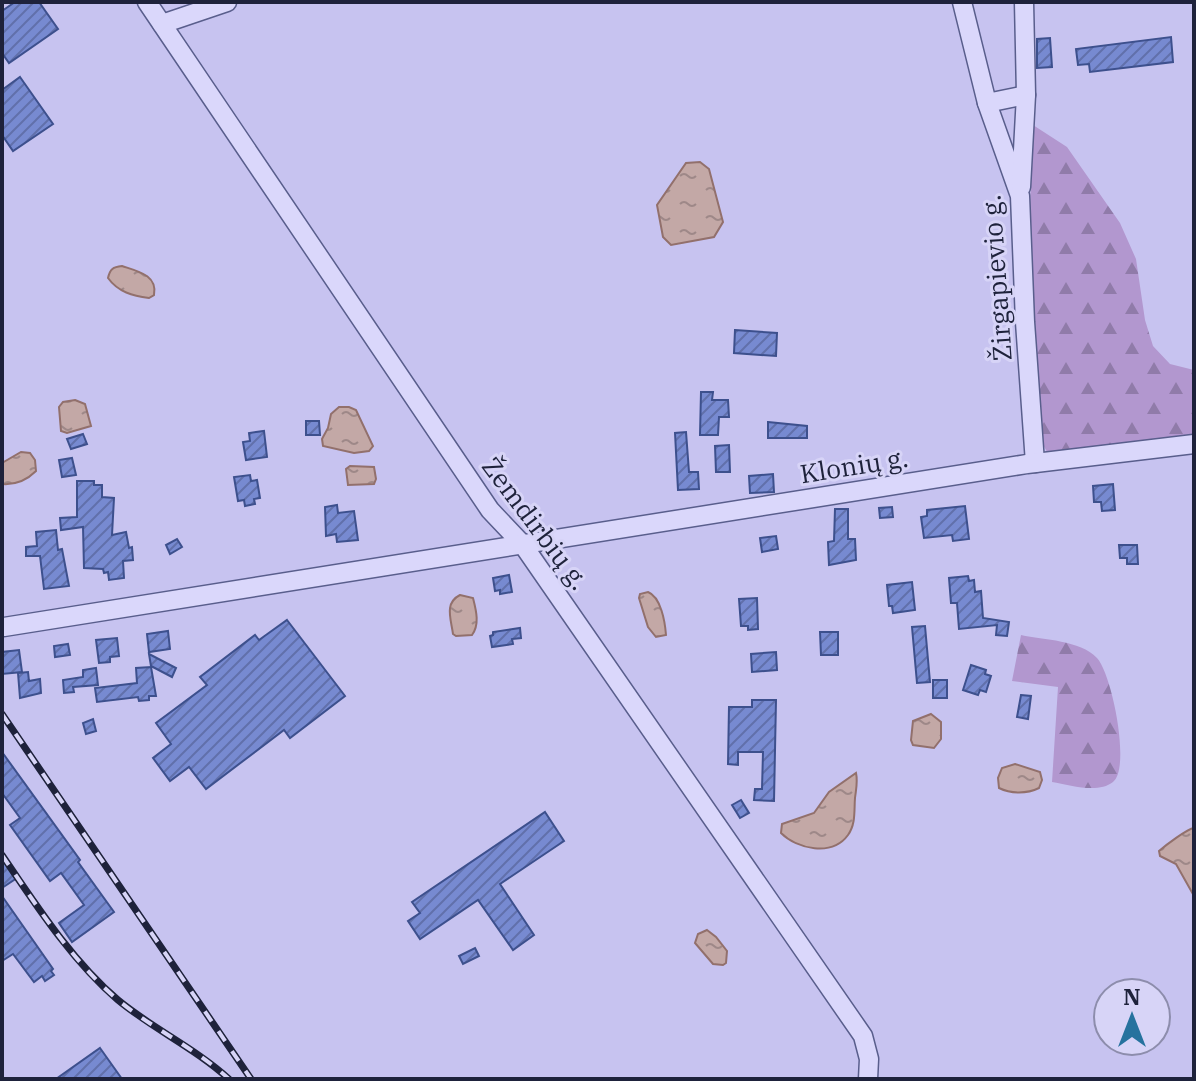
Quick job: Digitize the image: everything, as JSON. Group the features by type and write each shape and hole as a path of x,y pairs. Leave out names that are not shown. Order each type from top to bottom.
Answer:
{"street":[{"name":"Žemdirbių g.","path":"147,2 490,510 523,545 863,1036 869,1059 868,1079"},
{"path":"162,24 227,2"},
{"name":"Žirgapievio g.","path":"962,2 987,103 1020,196 1035,463"},
{"path":"1020,196 1026,95 1024,2"},
{"path":"987,103 1026,95"},
{"name":"Klonių g.","path":"4,627 1035,463 1194,444"}],"green space":[{"path":"1033,125 1067,147 1120,223 1136,259 1145,320 1153,346 1170,364 1194,370 1194,438 1047,452 1040,439 1029,231"},
{"path":"1021,635 1072,644 1090,652 1103,667 1120,741 1118,773 1107,786 1092,788 1052,782 1058,687 1012,681"}],"water":[{"path":"700,162 709,169 723,222 714,237 671,245 663,237 657,205 686,163"},
{"path":"122,266 150,278 154,295 149,298 132,294 112,283 108,278 110,272"},
{"path":"75,400 85,404 91,426 67,433 61,431 59,407 63,402"},
{"path":"339,407 356,410 373,446 369,451 354,453 323,446 322,439 331,414"},
{"path":"21,452 30,453 35,460 36,471 20,481 2,484 2,463"},
{"path":"350,466 374,467 374,484 348,485 346,469"},
{"path":"648,592 659,604 666,635 656,637 648,627 639,598 640,594"},
{"path":"460,595 473,598 477,622 472,635 453,634 450,607"},
{"path":"931,714 941,722 941,739 934,748 913,745 913,721"},
{"path":"1015,764 1040,772 1042,780 1039,788 1019,792 999,788 998,778 1002,768"},
{"path":"856,773 853,822 851,831 841,842 814,848 796,843 781,833 782,824 814,813 829,792"},
{"path":"1194,828 1194,896 1176,864 1160,856 1159,851"},
{"path":"707,930 727,951 723,965 713,964 695,943 698,934"}],"building":[{"path":"15,2 39,2 58,29 9,63 2,53 2,11"},
{"path":"1171,37 1173,62 1090,72 1089,64 1078,65 1076,49"},
{"path":"1050,38 1052,67 1037,68 1037,39"},
{"path":"20,77 53,124 13,151 2,135 2,90"},
{"path":"735,330 777,333 776,356 734,353"},
{"path":"701,392 713,392 712,400 728,400 729,417 719,417 718,435 700,435"},
{"path":"306,421 319,421 320,435 306,435"},
{"path":"768,422 807,426 807,438 768,438"},
{"path":"264,431 267,457 246,460 243,442 250,441 249,433"},
{"path":"686,432 689,472 698,472 699,489 678,490 675,433"},
{"path":"83,434 87,444 71,449 67,439"},
{"path":"729,445 730,472 716,472 715,446"},
{"path":"72,458 76,475 62,477 59,460"},
{"path":"773,474 774,492 750,493 749,476"},
{"path":"250,475 251,481 257,480 260,498 254,499 255,504 245,506 244,500 238,501 234,477"},
{"path":"77,481 94,481 94,485 102,485 102,497 114,498 112,535 126,532 129,548 132,547 133,560 123,561 124,578 109,580 108,572 104,573 103,569 84,568 83,527 61,530 60,518 77,517"},
{"path":"1113,484 1115,510 1102,511 1101,502 1094,502 1093,486"},
{"path":"337,505 338,513 354,511 358,540 337,542 336,534 326,536 325,507"},
{"path":"965,506 969,539 953,541 952,535 924,538 921,517 927,516 927,510"},
{"path":"892,507 893,517 880,518 879,508"},
{"path":"835,509 848,509 848,539 855,539 856,560 829,565 828,542 834,541"},
{"path":"56,530 58,550 62,549 69,586 44,589 40,556 26,556 26,547 37,546 36,532"},
{"path":"776,536 778,549 762,552 760,538"},
{"path":"177,539 182,547 170,554 166,545"},
{"path":"1119,545 1137,545 1138,564 1127,564 1127,558 1120,558"},
{"path":"509,575 512,592 500,594 500,590 495,591 493,578"},
{"path":"968,576 969,581 974,580 975,592 981,591 983,618 1009,622 1007,636 996,635 997,625 959,629 957,603 951,603 949,578"},
{"path":"912,582 915,610 893,613 892,606 889,606 887,585"},
{"path":"757,598 758,629 748,630 748,626 741,626 739,599"},
{"path":"287,620 345,696 290,738 284,730 206,789 189,767 170,781 153,758 171,744 156,723 207,685 200,677 255,635 259,640"},
{"path":"925,626 930,682 917,683 912,627"},
{"path":"520,628 521,638 512,639 513,644 492,647 490,636 493,632"},
{"path":"168,631 170,649 149,652 147,634"},
{"path":"820,632 838,632 838,655 821,655"},
{"path":"117,638 119,656 110,657 110,662 99,663 96,640"},
{"path":"68,644 70,655 55,657 54,646"},
{"path":"19,650 22,672 2,674 2,652"},
{"path":"776,652 777,670 752,672 751,654"},
{"path":"149,654 176,668 172,677 151,666"},
{"path":"971,665 986,670 985,674 991,676 986,692 980,690 978,695 963,690"},
{"path":"151,667 156,696 149,696 149,700 139,701 138,697 97,702 95,688 137,683 136,668"},
{"path":"96,668 98,685 73,687 74,692 64,693 63,680 83,677 83,670"},
{"path":"28,672 29,681 40,679 41,693 20,698 18,673"},
{"path":"933,680 947,680 947,698 933,698"},
{"path":"1021,695 1031,696 1028,719 1017,717"},
{"path":"752,700 776,700 774,801 754,800 755,789 762,789 763,752 738,752 738,765 728,764 729,707 752,707"},
{"path":"93,719 96,731 86,734 83,723"},
{"path":"2,752 114,912 72,942 59,923 84,905 61,873 50,881 10,825 20,818 2,793"},
{"path":"741,800 749,813 740,818 732,805"},
{"path":"545,812 564,841 500,884 534,935 513,950 478,900 420,939 408,921 420,913 412,902"},
{"path":"2,856 17,878 2,888"},
{"path":"2,896 53,969 54,975 45,981 42,976 34,982 13,954 2,961"},
{"path":"475,948 479,956 463,964 459,956"},
{"path":"100,1048 122,1079 56,1079"}],"railway":[{"path":"2,714 251,1079"},
{"path":"2,855 56,932 101,985 229,1079"}]}
